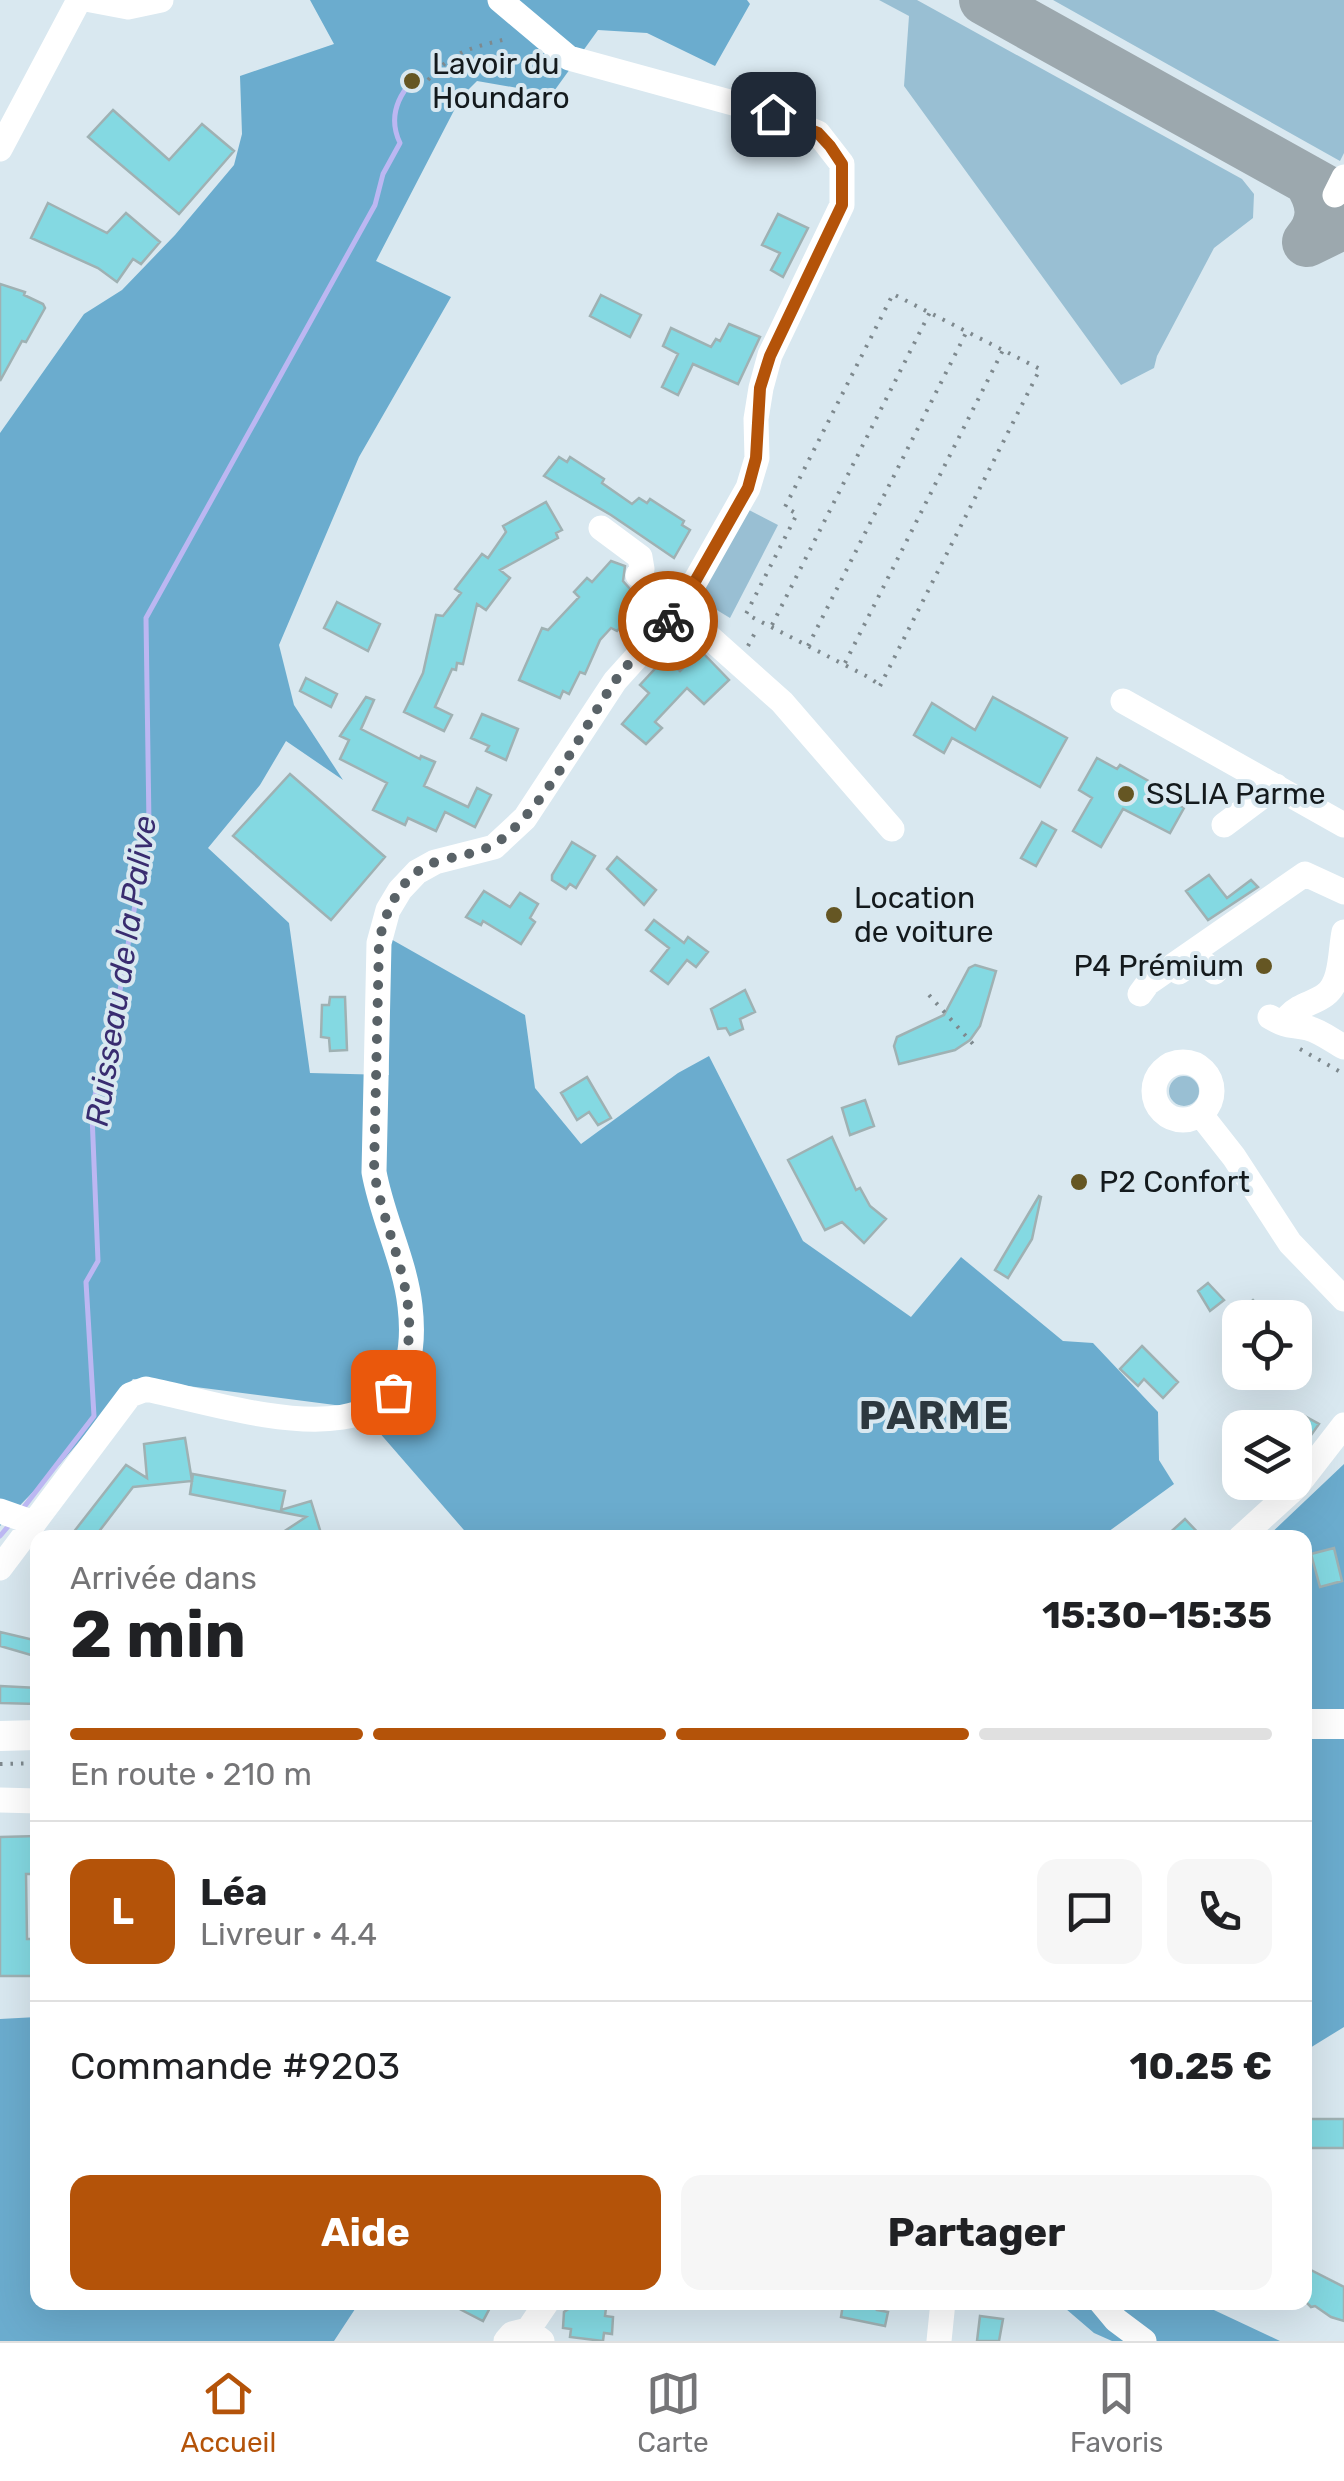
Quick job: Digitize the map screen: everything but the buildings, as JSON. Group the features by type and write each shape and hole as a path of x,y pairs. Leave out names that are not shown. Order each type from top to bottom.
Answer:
{"main road":[{"path":"1312,1724 1344,1724"},
{"path":"0,1736 30,1736"}],"street":[{"path":"0,149 79,0"},
{"path":"91,0 128,7 160,0"},
{"path":"0,1568 19,1518 130,1395 146,1389 301,1420 358,1416 378,1406 393,1392 404,1369 410,1305 379,1202 374,1172 379,943 388,910 417,872 434,862 494,847 510,833 541,796 615,681 678,610 748,488 756,458 760,388 770,356 842,205 842,164 818,133 773,114 570,58 500,0"},
{"path":"601,528 640,556 642,570 638,575"},
{"path":"678,610 782,702 892,829"},
{"path":"1123,701 1344,825"},
{"path":"1224,824 1276,786"},
{"path":"1215,972 1198,959 1140,994 1148,983 1306,874 1344,892"},
{"path":"1344,932 1335,986 1323,998 1279,1016 1287,1027 1303,1026 1344,1047"},
{"path":"1201,1114 1290,1242 1344,1298"},
{"path":"1249,1530 1296,1486 1344,1425"},
{"path":"0,1800 30,1801"},
{"path":"525,2338 539,2310"},
{"path":"939,2341 943,2310"},
{"path":"1108,2310 1144,2341"}],"path":[{"path":"428,80 446,60 462,50 534,32"},
{"path":"893,294 966,331 1040,368 881,687 746,614 797,514 785,507 893,294"},
{"path":"771,627 930,312"},
{"path":"808,646 966,331"},
{"path":"844,664 1003,350"},
{"path":"929,996 973,1044"},
{"path":"0,1764 30,1763"}],"shaded area":[{"path":"310,0 747,0 750,4 715,66 647,33 598,30 552,94 477,81 461,97 376,261 451,297 359,457 279,645 294,705 343,780 286,741 260,785 208,848 289,923 310,1073 389,1075 384,989 389,938 525,1015 535,1088 581,1144 678,1073 709,1056 803,1241 911,1317 961,1257 1063,1341 1093,1343 1158,1412 1159,1460 1174,1484 1111,1530 464,1530 358,1408 133,1379 0,1526 0,433 84,314 122,290 234,165 242,134 240,76 334,44"},
{"path":"879,0 917,0 1242,179 1254,194 1253,218 1214,248 1154,368 1121,385 904,86 909,16"},
{"path":"1053,0 1344,0 1344,153 1340,161"},
{"path":"749,510 778,525 730,618 697,598"},
{"path":"1184,1076 1194,1081 1199,1091 1194,1101 1184,1106 1174,1101 1169,1091 1174,1081"},
{"path":"1344,1464 1344,2027 1312,2047 1312,1530 1274,1530 1306,1500 1312,1500 1312,1494"},
{"path":"30,2017 30,2310 354,2310 334,2341 0,2341 0,2019"},
{"path":"1067,2310 1214,2310 1280,2341 1112,2341 1094,2333"}],"waterway":[{"name":"Ruisseau de la Palive","path":"21,1511 94,1416 86,1282 98,1261 92,1115 99,1071 116,1013 149,825 146,618 375,205 383,174 400,143 396,110 412,81"},
{"name":"Ruisseau de la Palive","path":"0,1536 11,1523"}],"taxiway":[{"path":"984,0 1344,200"},
{"path":"1308,180 1320,211 1317,227 1307,242 1344,224"}],"way so far":[{"path":"393,1392 404,1369 410,1305 379,1202 374,1172 382,925 400,890 417,872 434,862 494,847 525,818 615,681 668,621"}],"place":[{"name":"Lavoir du Houndaro","path":"412,81"},
{"name":"SSLIA Parme","path":"1126,794"},
{"name":"Location de voiture","path":"834,915"},
{"name":"P4 Prémium","path":"1264,966"},
{"name":"P2 Confort","path":"1079,1182"}],"district":[{"name":"PARME","path":"935,1415"}],"route":[{"path":"668,621 684,601 748,488 756,466 760,388 770,356 842,205 842,164 830,146 818,133 773,114"}]}
